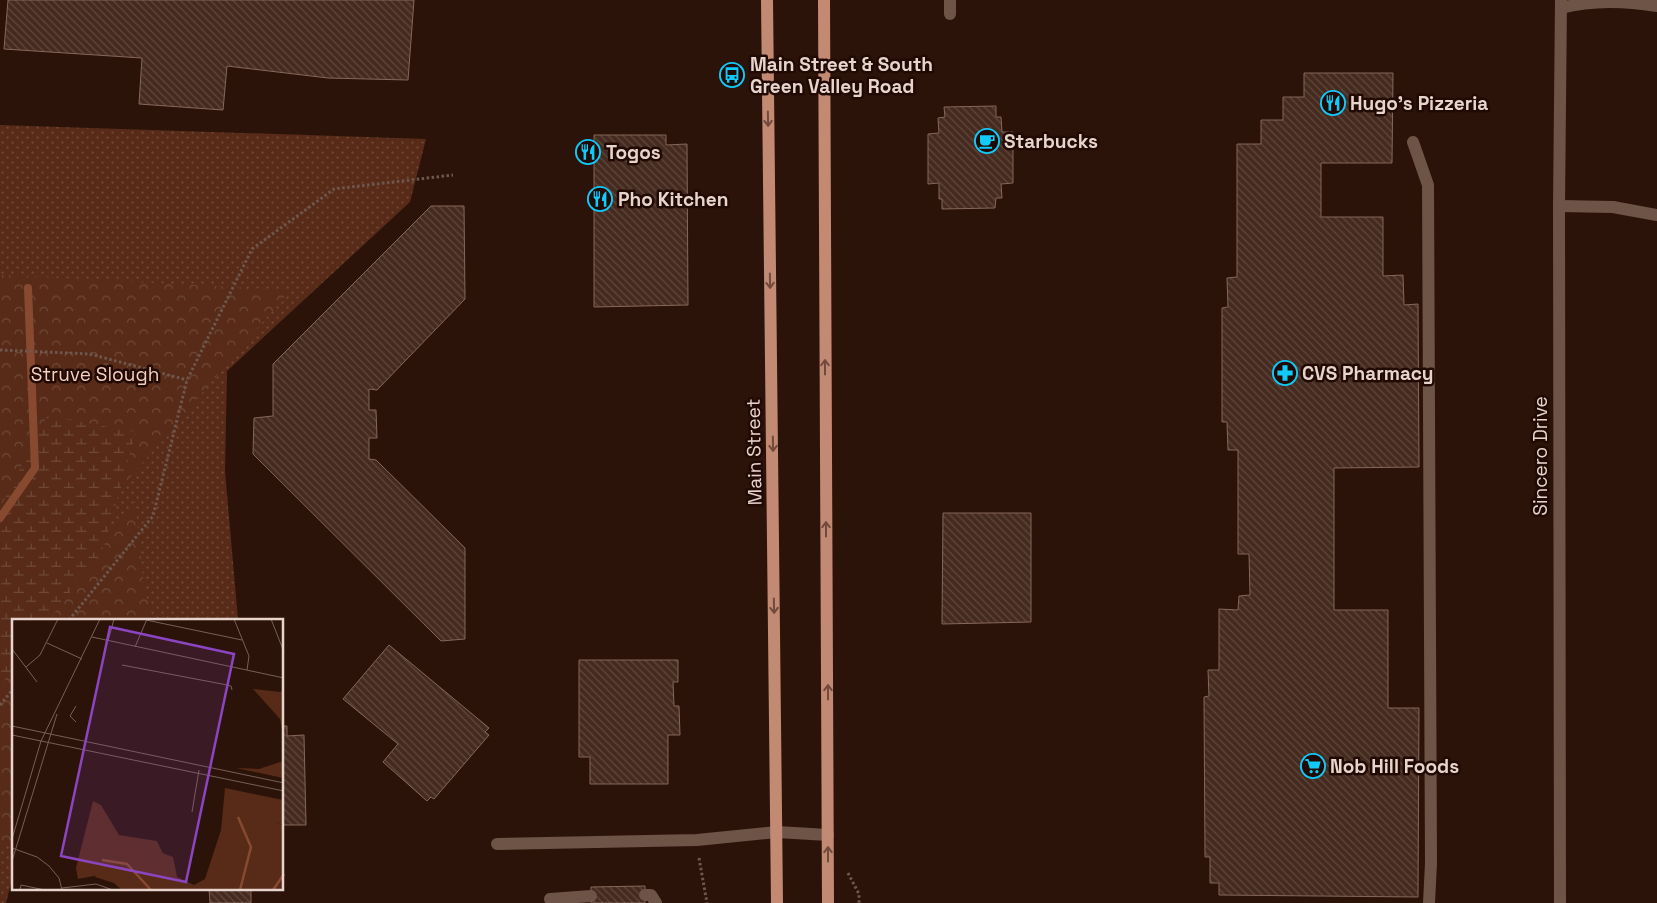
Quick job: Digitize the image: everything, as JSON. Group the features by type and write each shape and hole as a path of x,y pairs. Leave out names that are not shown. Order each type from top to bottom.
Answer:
{"main road":[{"name":"Main Street","path":"767,0 777,903"},
{"path":"824,0 828,903"}],"street":[{"path":"950,0 950,14"},
{"path":"1561,4 1609,0 1657,6"},
{"name":"Sincero Drive","path":"1560,903 1559,206 1561,4"},
{"path":"1413,142 1428,185 1431,853 1429,903"},
{"path":"1559,206 1613,207 1657,215"},
{"path":"497,844 697,840 777,832 828,835"},
{"path":"645,895 651,895 656,903"},
{"path":"550,899 591,896"}],"path":[{"path":"70,619 154,516 187,380 252,249 334,189 453,175"},
{"path":"0,350 90,354 187,380"},
{"path":"0,705 12,690"},
{"path":"697,840 707,903"},
{"path":"859,894 859,903"}],"green space":[{"path":"0,125 426,139 410,202 227,371 225,471 238,619 49,619 0,496"},
{"name":"Struve Slough","path":"0,275 290,290 0,630"},
{"name":"Struve Slough","path":"47,416 136,432 104,547 50,619 12,619 12,670 0,686 0,508"},
{"path":"135,501 144,587 153,619 34,619"},
{"path":"12,645 12,840 0,845 0,660"},
{"path":"12,670 12,879 6,903 0,903 0,686"}],"building":[{"path":"8,0 414,0 408,80 328,78 227,66 223,110 139,104 142,58 4,49"},
{"path":"1304,73 1393,73 1392,163 1321,163 1321,217 1383,217 1383,276 1403,275 1404,305 1418,304 1419,467 1334,468 1334,610 1388,610 1388,708 1419,708 1418,897 1219,895 1219,883 1210,883 1210,857 1205,857 1204,697 1209,696 1208,670 1219,670 1219,609 1238,610 1239,596 1250,595 1249,554 1238,554 1238,450 1228,450 1227,422 1222,422 1222,308 1228,307 1227,278 1237,277 1237,144 1261,144 1261,120 1283,120 1283,97 1304,97"},
{"path":"996,106 996,117 1001,117 1002,132 1013,132 1013,183 1001,184 1002,198 996,198 995,208 942,209 942,199 939,199 939,183 928,184 928,134 939,133 938,118 945,117 944,107"},
{"path":"594,135 666,135 666,145 687,144 688,305 594,307"},
{"path":"431,206 464,206 465,299 377,390 369,389 369,410 376,410 377,438 369,438 369,459 376,460 465,548 465,639 441,641 253,454 254,418 273,416 273,364"},
{"path":"943,513 1031,513 1031,622 942,624"},
{"path":"389,645 489,728 485,732 489,735 434,799 431,797 427,801 383,762 398,744 343,699"},
{"path":"579,660 678,660 678,682 673,682 674,706 679,706 680,735 668,735 668,784 590,784 590,757 579,757"},
{"path":"284,726 287,726 287,736 304,735 306,825 284,825"},
{"path":"645,886 645,903 591,903 591,887"},
{"path":"209,890 251,890 251,903 210,903"}],"waterway":[{"path":"0,518 35,468 28,288"}],"place":[{"name":"Main Street & South Green Valley Road","path":"732,75"},
{"name":"Hugo's Pizzeria","path":"1333,103"},
{"name":"Starbucks","path":"987,141"},
{"name":"Togos","path":"588,152"},
{"name":"Pho Kitchen","path":"600,199"},
{"name":"CVS Pharmacy","path":"1285,373"},
{"name":"Nob Hill Foods","path":"1313,766"}]}
